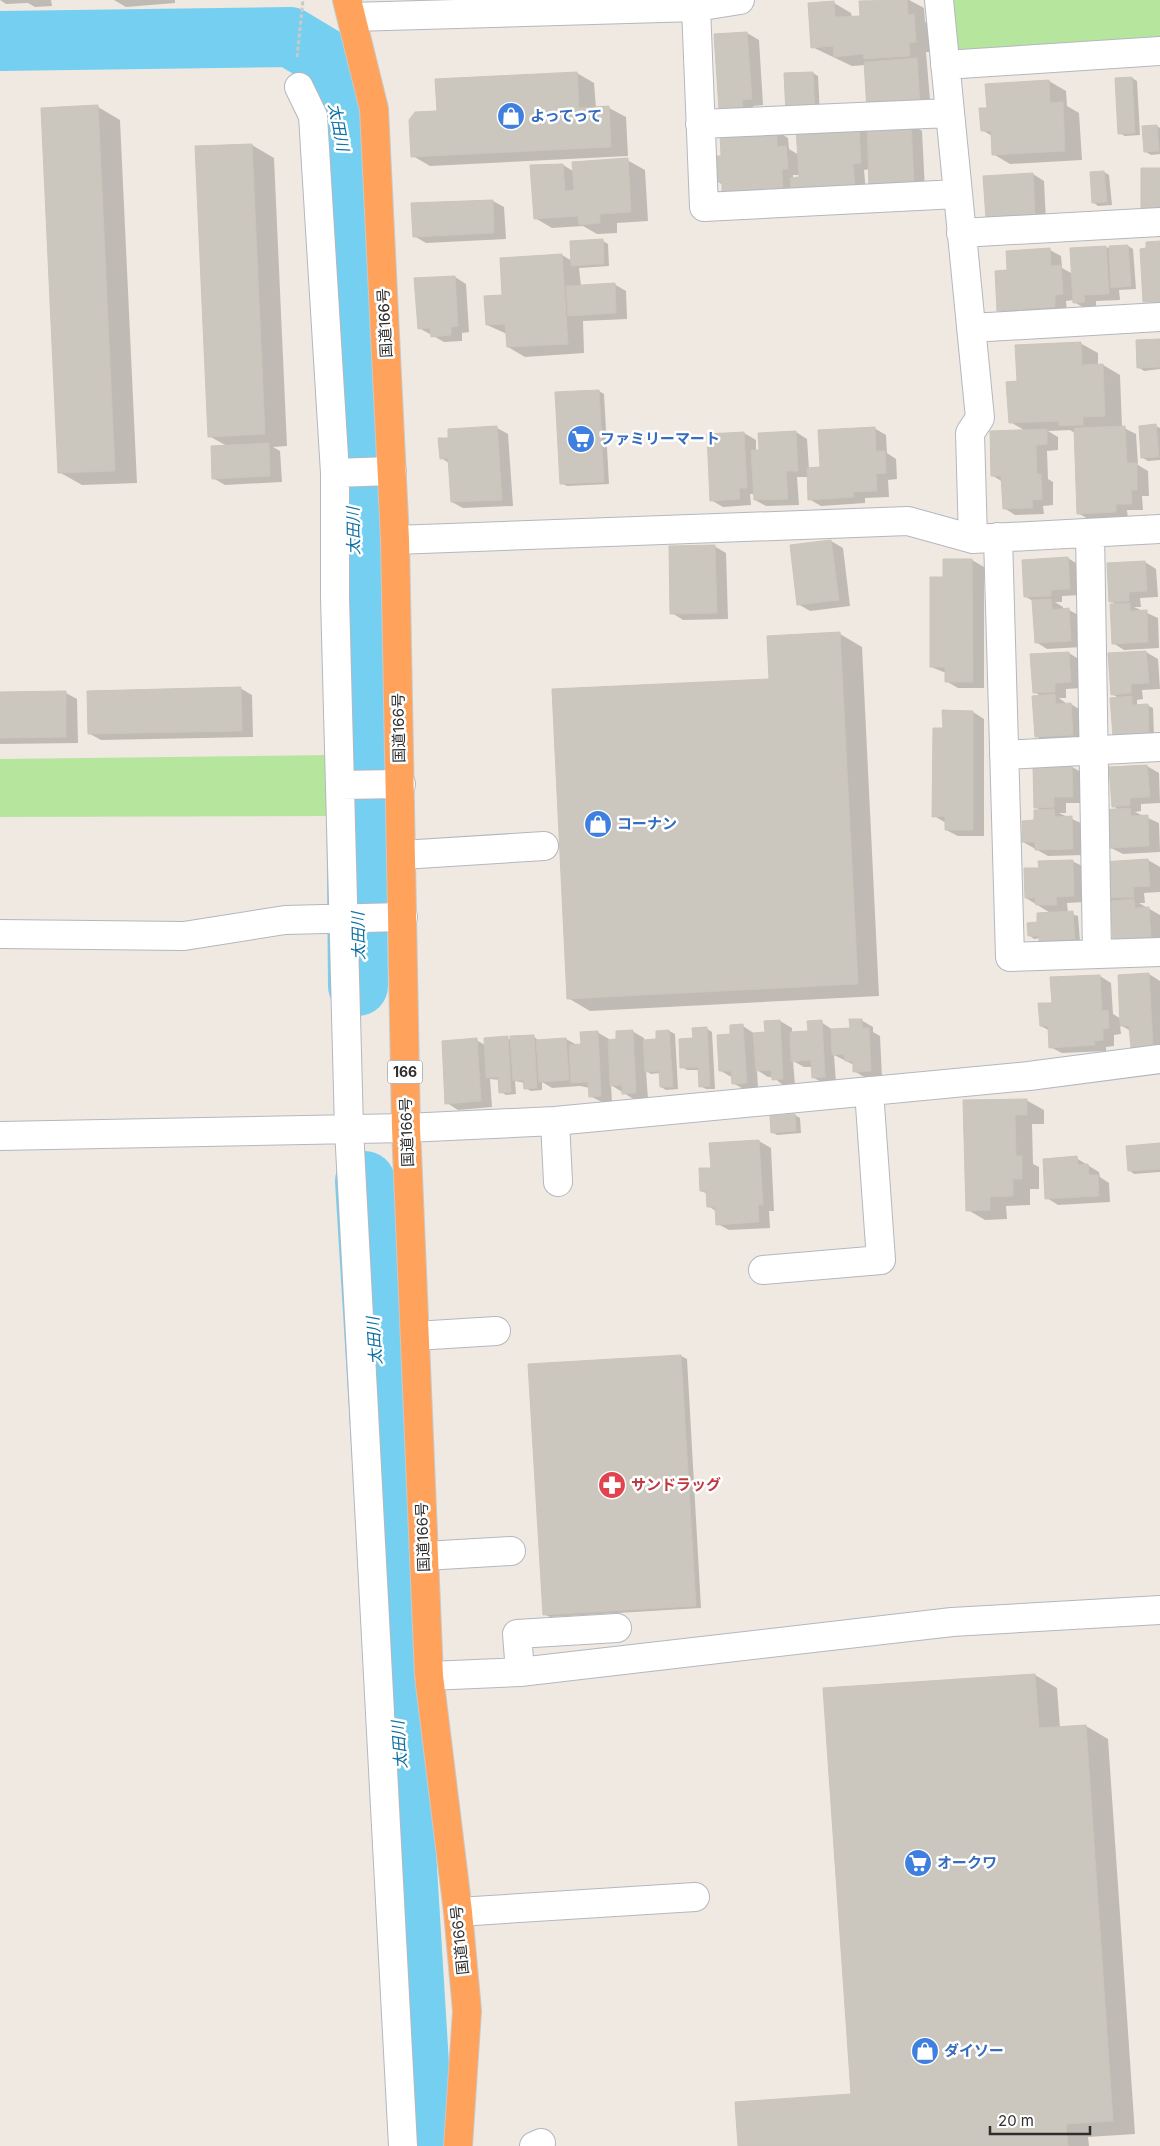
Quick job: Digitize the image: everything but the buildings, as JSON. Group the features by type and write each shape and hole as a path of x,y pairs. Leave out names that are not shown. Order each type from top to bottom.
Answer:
{"highway":[{"name":"国道166号","path":"349,8 374,109 384,472 395,540 388,784 402,854 406,1128 429,1676 458,1912 467,2010 458,2146"}],"street":[{"path":"349,8 669,4 696,7 740,0"},
{"path":"939,0 980,418 970,433 986,538 1004,755 1010,957 1160,952"},
{"path":"696,7 704,207 957,194"},
{"path":"945,65 1160,51"},
{"path":"297,74 313,116 340,473 335,598 344,785 355,917 361,1129 403,2146"},
{"path":"700,124 950,113"},
{"path":"961,233 1160,222"},
{"path":"971,328 1160,317"},
{"path":"340,473 384,472"},
{"path":"395,540 908,521 986,538 1160,529"},
{"path":"1090,533 1097,954"},
{"path":"1004,755 1160,747"},
{"path":"344,785 388,784"},
{"path":"402,854 544,846"},
{"path":"0,934 184,936 285,920 403,917"},
{"path":"0,1136 406,1128 555,1121 1029,1076 1160,1059"},
{"path":"763,1270 881,1260 869,1091"},
{"path":"555,1121 558,1182"},
{"path":"415,1336 496,1331"},
{"path":"424,1556 511,1551"},
{"path":"429,1676 520,1672 952,1622 1160,1610"},
{"path":"520,1672 517,1634 617,1628"},
{"path":"458,1912 695,1897"}],"path":[{"path":"297,74 303,0"}],"green space":[{"path":"949,0 1160,0 1160,40 954,50"},
{"path":"330,755 332,816 0,817 0,759"}],"waterway":[{"name":"太田川","path":"0,41 290,37 325,58 345,154 354,533 358,986"},
{"name":"太田川","path":"365,1181 424,2146"}],"place":[{"name":"よってって","path":"511,116"},
{"name":"ファミリーマート","path":"581,439"},
{"name":"コーナン","path":"598,824"},
{"name":"サンドラッグ","path":"612,1485"},
{"name":"オークワ","path":"918,1863"},
{"name":"ダイソー","path":"925,2051"}]}
